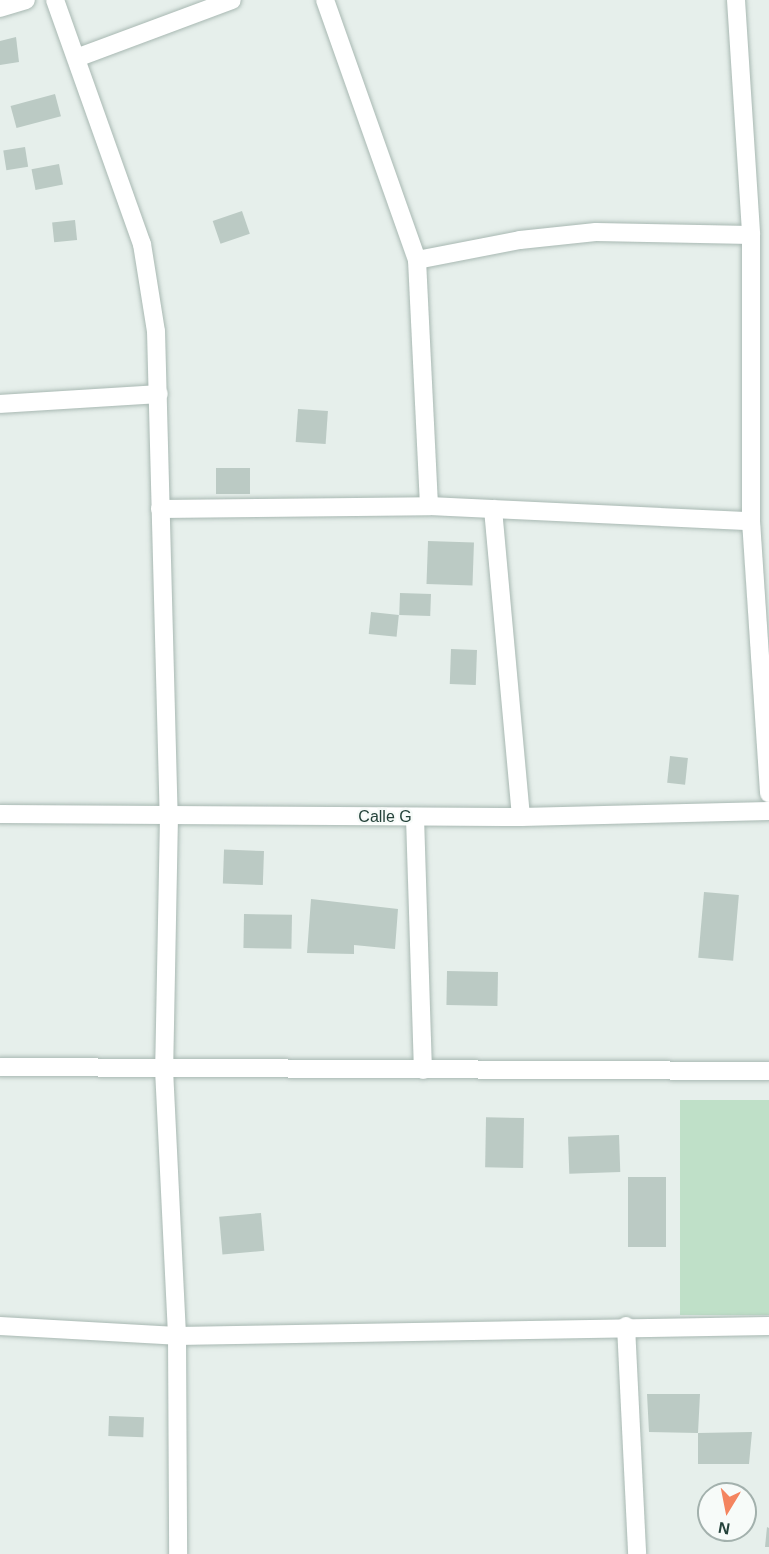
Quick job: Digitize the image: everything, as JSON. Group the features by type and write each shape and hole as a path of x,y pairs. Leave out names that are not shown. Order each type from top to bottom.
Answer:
{"street":[{"path":"0,8 26,0"},
{"path":"55,0 79,57 142,244 159,394 169,816 164,1069 177,1336 178,1554"},
{"path":"79,57 232,0"},
{"path":"325,0 417,260 429,506"},
{"path":"736,0 751,235 751,521 769,793"},
{"path":"417,260 520,240 596,232 751,235"},
{"path":"0,404 159,394"},
{"path":"160,509 429,506 751,521"},
{"path":"493,509 521,817"},
{"name":"Calle G","path":"0,814 521,817 769,811"},
{"path":"414,817 423,1070"},
{"path":"0,1067 769,1071"},
{"path":"0,1326 177,1336 626,1326 769,1326"},
{"path":"626,1326 637,1554"}],"green space":[{"path":"680,1100 769,1100 769,1315 680,1315"}],"building":[{"path":"16,37 19,62 0,65 0,41"},
{"path":"55,94 61,116 17,128 11,106"},
{"path":"25,147 28,167 6,170 3,150"},
{"path":"59,164 63,185 36,190 32,169"},
{"path":"242,211 250,234 221,244 213,221"},
{"path":"75,220 77,240 54,242 52,222"},
{"path":"298,409 328,411 326,444 296,442"},
{"path":"216,468 250,468 250,494 216,494"},
{"path":"428,541 474,543 472,586 426,584"},
{"path":"400,593 431,594 430,616 399,615"},
{"path":"371,612 399,615 397,637 369,634"},
{"path":"451,649 477,650 476,685 450,684"},
{"path":"670,756 688,758 685,785 667,783"},
{"path":"224,850 264,851 263,885 223,884"},
{"path":"704,892 739,895 733,961 698,958"},
{"path":"311,899 398,909 395,949 354,945 354,954 307,953"},
{"path":"244,914 292,915 291,949 243,948"},
{"path":"447,971 498,972 497,1006 446,1005"},
{"path":"486,1117 524,1118 523,1168 485,1167"},
{"path":"619,1135 620,1172 569,1174 568,1137"},
{"path":"628,1177 666,1177 666,1247 628,1247"},
{"path":"261,1213 264,1251 222,1255 219,1217"},
{"path":"647,1394 700,1394 698,1433 649,1432"},
{"path":"109,1416 144,1417 143,1437 108,1436"},
{"path":"752,1432 749,1464 698,1464 698,1433"},
{"path":"767,1527 769,1528 769,1547 765,1547"}]}
